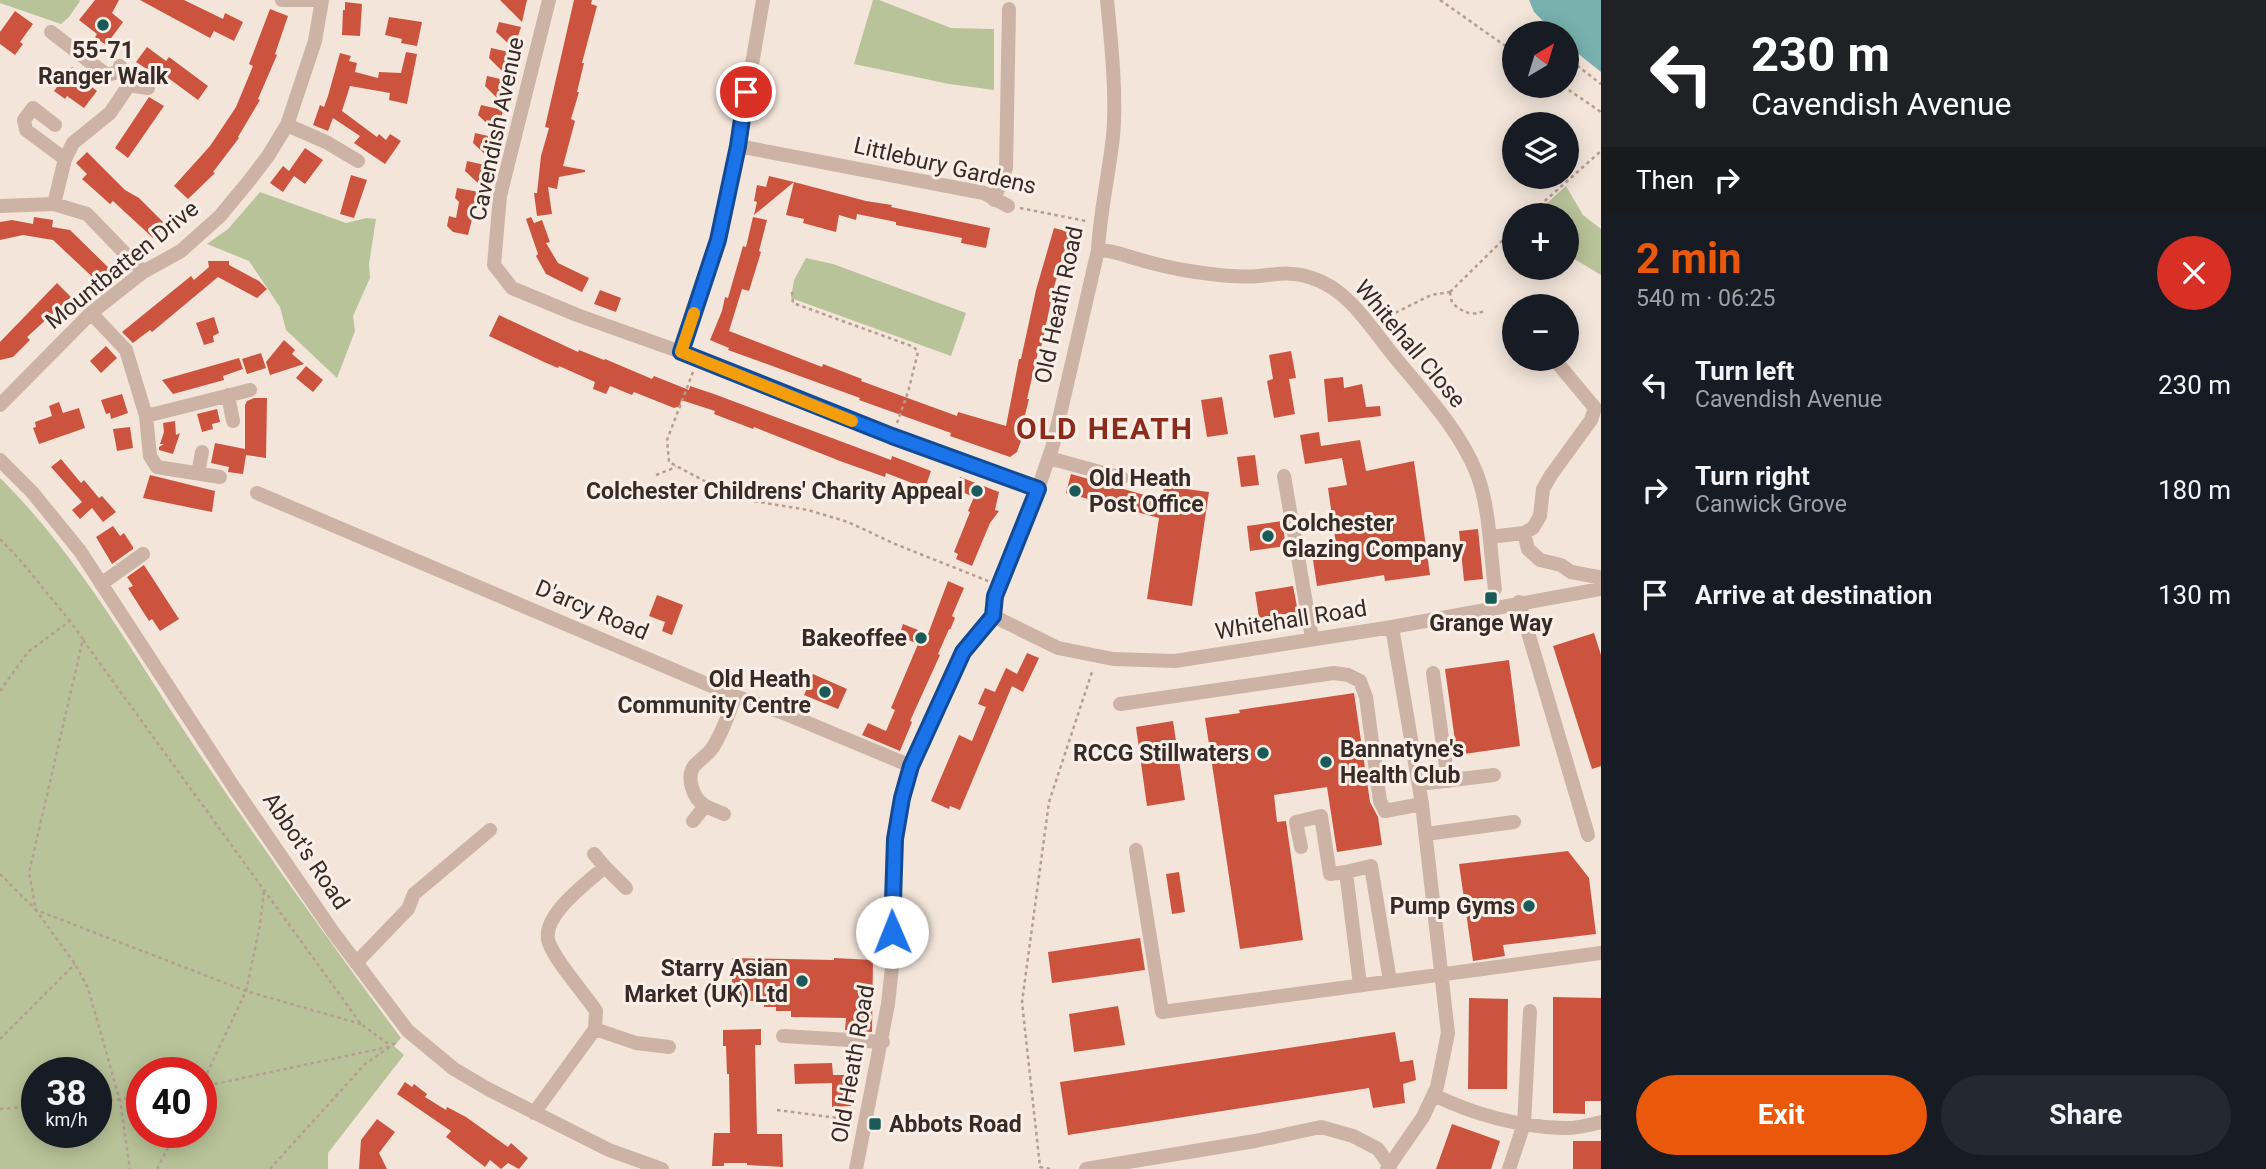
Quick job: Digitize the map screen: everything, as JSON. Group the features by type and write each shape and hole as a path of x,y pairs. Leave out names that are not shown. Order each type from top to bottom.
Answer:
{"street":[{"path":"282,0 314,0"},
{"name":"Mountbatten Drive","path":"0,405 91,313 143,272 181,251 220,216 268,156 287,125 315,41 322,0"},
{"name":"Cavendish Avenue","path":"549,0 500,196 494,265 512,288 892,436 1038,489"},
{"path":"681,352 718,240 738,146 763,0"},
{"name":"Old Heath Road","path":"856,1169 883,1042 893,958 895,839 902,798 911,766 963,652 993,616 995,596 1049,458 1098,250 1113,134 1107,0"},
{"path":"1001,203 1006,168 1009,9"},
{"path":"51,32 107,75 121,69 129,85"},
{"path":"129,85 148,88"},
{"path":"54,204 65,159 73,143 110,113 129,85"},
{"path":"55,125 33,108 24,120 26,130 65,159"},
{"path":"287,125 334,155 358,161"},
{"name":"Littlebury Gardens","path":"738,146 984,194 1001,203"},
{"path":"0,206 54,204 87,214 143,272"},
{"name":"Whitehall Close","path":"1098,250 1109,250 1171,268 1198,272 1258,276 1279,273 1313,278 1331,287 1351,304 1421,388 1465,448 1478,476 1490,537 1494,589"},
{"path":"91,313 127,350 146,416 150,456 157,467 220,477"},
{"path":"1490,537 1524,533 1533,528 1540,516 1543,489 1598,407 1565,371"},
{"path":"146,416 250,390"},
{"path":"228,396 233,421"},
{"path":"198,473 202,452"},
{"path":"1049,458 1122,478"},
{"name":"Abbot's Road","path":"0,460 60,524 235,789 356,963 408,1031 454,1069 534,1113 609,1150 662,1169"},
{"path":"1284,476 1312,638"},
{"name":"D'arcy Road","path":"257,493 735,696 786,714 911,766"},
{"path":"1524,533 1528,549 1540,560 1561,565 1599,583"},
{"path":"100,584 143,554"},
{"name":"Whitehall Road","path":"993,616 1058,648 1149,662 1175,661 1392,626 1519,602 1599,583"},
{"path":"1519,602 1588,835"},
{"path":"1086,1169 1243,1144 1321,1127 1353,1136 1378,1149 1389,1167 1423,1117 1437,1087 1448,1033 1422,804 1392,626"},
{"path":"1120,704 1299,677 1334,673 1348,675 1360,681 1366,697 1380,801 1385,811 1422,804"},
{"path":"1433,673 1448,780"},
{"path":"724,814 703,804 692,787 690,775 714,745 735,696"},
{"path":"1419,784 1494,775"},
{"path":"693,821 705,806 703,804"},
{"path":"1301,847 1296,822 1321,816 1331,874 1371,866 1390,981"},
{"path":"1426,834 1514,822"},
{"path":"356,963 408,909 414,894 490,830"},
{"path":"1136,850 1162,1012 1601,953"},
{"path":"594,854 626,888"},
{"path":"534,1113 595,1028 596,1011 558,959 548,940 549,928 554,915 605,867"},
{"path":"1346,872 1360,985"},
{"path":"1508,1169 1524,1124 1530,1011"},
{"path":"595,1028 636,1043 669,1047"},
{"path":"783,1036 883,1042"},
{"path":"1434,1095 1478,1112 1524,1124 1565,1129 1601,1122"}],"path":[{"path":"1440,0 1502,44"},
{"path":"1579,67 1601,84"},
{"path":"1579,97 1601,112"},
{"path":"1542,203 1601,150"},
{"name":"Littlebury Gardens","path":"1001,203 1100,224"},
{"path":"1371,326 1431,295 1450,292 1502,241"},
{"path":"792,292 793,303 914,347 918,352 908,392 892,436"},
{"path":"1450,292 1452,303 1464,312 1475,314 1485,311"},
{"path":"701,360 694,371 667,440 668,462 753,501 808,510 848,522 895,544 999,585"},
{"path":"656,475 676,467"},
{"path":"0,539 70,621 361,1024 391,1046"},
{"path":"0,691 28,652 70,621"},
{"path":"36,910 29,873 83,639"},
{"path":"1050,1169 1040,1167 1022,1002 1049,802 1079,718 1097,656"},
{"path":"0,874 36,910 75,964 88,988 120,1101 130,1169"},
{"path":"215,1057 246,991 264,891"},
{"path":"36,910 246,991 361,1024"},
{"path":"0,1039 75,964"},
{"path":"270,1169 364,1065 408,1031"},
{"path":"217,1084 391,1046"},
{"path":"112,1101 126,1100"},
{"path":"0,1108 21,1107"},
{"path":"777,1110 867,1121"},
{"path":"156,1169 167,1148"}],"green space":[{"path":"0,0 80,1 61,24 0,3"},
{"path":"873,0 951,28 994,29 994,90 949,84 854,64"},
{"path":"1563,189 1568,189 1576,203 1547,203"},
{"path":"260,192 346,223 367,218 376,219 369,264 370,278 353,316 355,331 337,378 286,330 280,307 249,261 207,244 228,229"},
{"path":"1579,208 1583,215 1601,229 1601,275 1579,262"},
{"path":"806,258 833,264 966,313 951,356 791,298 794,280"},
{"path":"0,478 75,565 234,805 401,1038 394,1046 404,1055 328,1153 328,1169 0,1169"}],"water":[{"path":"1529,0 1601,0 1601,72 1579,54 1579,21 1543,21 1534,12"}],"building":[{"name":"55-71 Ranger Walk","path":"95,0 119,0 112,13 123,22 106,45 79,20"},
{"path":"140,0 184,0 223,19 225,13 243,22 234,41 214,31 210,38"},
{"path":"500,0 527,0 522,22"},
{"path":"574,0 592,0 591,4 597,6 582,63 579,92 571,119 575,121 563,166 585,172 559,177 557,189 548,187 552,214 537,216 534,193 537,193 541,156 549,128 545,127"},
{"path":"345,2 362,4 360,36 342,35"},
{"path":"270,9 288,16 275,54 277,55 258,99 260,100 239,138 213,172 215,173 188,199 174,186 210,146 236,107 253,66 249,64"},
{"path":"15,11 33,24 20,42 23,44 15,55 0,44 0,32"},
{"path":"389,17 422,22 417,46 401,43 402,39 385,35"},
{"path":"499,22 521,27 514,49 496,32"},
{"path":"147,47 166,61 169,57 208,86 198,100 156,69 153,73 136,62"},
{"path":"491,48 513,53 508,77 489,58"},
{"path":"406,52 417,54 407,104 389,100 390,93 350,86 342,111 377,137 379,134 386,140 390,134 401,141 385,164 354,143 360,136 333,118 328,131 313,125 320,105 324,107 340,53 351,56 349,61 357,63 355,72 378,78 379,72 401,73"},
{"path":"72,67 82,76 80,78 97,91 84,108 54,91"},
{"path":"487,76 509,81 504,105 485,86"},
{"path":"149,97 164,106 128,158 115,148"},
{"path":"481,105 503,110 498,134 478,115"},
{"path":"475,133 497,138 491,160 473,143"},
{"path":"305,148 323,160 305,184 294,176 283,192 270,183 283,166 289,171"},
{"path":"87,152 125,190 139,198 166,225 153,238 113,201 110,204 82,179 87,174 76,163"},
{"path":"467,161 489,166 486,180 482,179 481,186 465,171"},
{"path":"351,175 367,180 354,218 340,214"},
{"path":"769,176 794,182 754,215 757,185 766,187"},
{"path":"794,182 892,205 891,207 990,228 986,248 961,243 962,238 857,214 856,220 839,215 836,232 803,223 804,219 786,215"},
{"path":"457,188 479,192 468,235 453,232 447,226 449,216 456,218 459,202 455,198"},
{"path":"34,217 53,220 52,227 70,230 114,273 101,285 53,240 23,235 0,240 0,222 12,220 33,224"},
{"path":"531,217 534,223 542,220 550,242 546,243 558,263 589,278 582,292 546,274 536,256 538,254 526,219"},
{"path":"753,217 767,220 759,251 761,252 749,291 742,289 729,331 957,416 958,412 1006,426 1019,359 1054,228 1070,232 1054,287 1040,353 1038,352 1021,431 1024,432 1017,452 1010,457 950,436 951,433 728,350 729,348 710,340 725,297 728,298 743,246 746,247"},
{"path":"208,261 229,261 229,265 259,281 267,289 257,298 218,277 152,332 150,330 133,343 122,332 191,276 194,280 209,267"},
{"path":"57,283 71,297 27,337 30,340 13,357 0,360 0,342"},
{"path":"600,290 621,298 616,312 594,304"},
{"path":"499,315 578,352 579,350 605,359 652,379 654,376 689,390 690,386 891,460 892,456 931,471 925,488 886,473 885,477 840,461 681,400 680,406 674,408 634,392 632,395 610,386 606,394 593,389 595,382 489,336"},
{"path":"214,317 219,333 213,336 214,342 204,345 196,323"},
{"path":"284,340 295,350 292,354 304,364 270,375 266,362"},
{"path":"106,346 117,358 101,373 90,361"},
{"path":"1291,351 1296,378 1289,379 1295,414 1274,418 1267,381 1273,379 1269,355"},
{"path":"261,353 266,368 247,374 242,359"},
{"path":"239,358 243,369 223,376 224,380 173,394 162,380"},
{"path":"306,366 323,380 313,392 296,378"},
{"path":"1343,377 1344,388 1362,384 1366,407 1380,406 1381,416 1328,422 1324,379"},
{"path":"122,394 128,413 111,419 101,400"},
{"path":"1222,397 1228,434 1207,437 1201,400"},
{"path":"254,398 267,398 266,458 246,455 243,474 228,472 229,467 211,463 215,443 245,449 245,405"},
{"path":"59,402 63,413 79,408 85,428 39,444 33,428 36,427 35,422 52,416 49,406"},
{"path":"217,409 220,422 212,424 213,429 202,432 197,414"},
{"path":"175,421 176,435 180,433 173,454 159,450 164,444 160,444 164,432 163,423"},
{"path":"130,427 133,448 117,451 113,429"},
{"path":"1319,432 1321,446 1360,440 1366,471 1414,461 1430,575 1385,581 1384,575 1317,586 1311,547 1336,544 1328,488 1347,485 1342,458 1305,464 1300,435"},
{"path":"1255,455 1259,485 1241,487 1237,457"},
{"path":"61,459 81,483 84,480 99,498 102,496 116,512 103,522 92,508 80,519 72,510 82,502 51,467"},
{"path":"1071,474 1162,500 1164,486 1209,492 1192,606 1147,599 1159,518 1066,493"},
{"path":"150,475 215,491 212,512 143,498"},
{"path":"960,477 999,492 995,510 999,511 990,523 972,566 956,559 958,554 954,552 974,497 955,489"},
{"name":"Colchester Glazing Company","path":"1282,521 1286,546 1250,551 1247,526"},
{"path":"113,526 120,536 124,533 133,549 112,564 96,537"},
{"path":"1478,529 1483,579 1464,581 1459,531"},
{"path":"144,565 179,619 160,631 152,619 149,621 128,588 133,586 127,577"},
{"path":"948,581 964,588 952,616 955,618 910,721 912,722 900,751 862,735 868,723 886,731 895,710 891,708 918,644 899,636 903,624 928,634"},
{"path":"1293,586 1298,612 1259,618 1255,592"},
{"path":"657,595 683,605 672,635 662,631 665,622 649,616"},
{"path":"1594,633 1601,655 1601,766 1592,769 1553,646"},
{"path":"1027,653 1039,658 1023,692 1012,686 960,810 950,806 949,809 931,801 959,735 972,741 986,707 978,704 985,688 995,692 1006,668 1017,674"},
{"path":"1509,660 1520,746 1457,755 1445,669"},
{"name":"Old Heath Community Centre","path":"813,674 847,689 838,709 804,695"},
{"path":"1354,693 1370,802 1378,817 1382,845 1337,852 1327,787 1274,795 1277,822 1286,821 1303,940 1240,949 1205,718 1240,713 1239,710"},
{"path":"1173,721 1185,800 1147,806 1136,727"},
{"name":"Pump Gyms","path":"1568,851 1589,878 1596,934 1503,945 1505,956 1473,961 1459,864"},
{"path":"1179,872 1185,912 1172,914 1166,874"},
{"path":"1140,938 1145,970 1052,983 1048,952"},
{"name":"Starry Asian Market (UK) Ltd","path":"732,958 873,960 872,1032 845,1030 846,1018 791,1017 791,1011 776,1011 776,1007 764,1007 764,1001 732,1001"},
{"path":"1553,997 1601,998 1601,1101 1585,1101 1585,1114 1553,1113"},
{"path":"1469,998 1508,999 1507,1089 1468,1089"},
{"path":"1118,1006 1125,1045 1074,1052 1069,1014"},
{"path":"761,1029 761,1045 755,1045 757,1134 782,1134 783,1167 747,1163 712,1166 714,1133 730,1133 729,1074 726,1046 723,1046 723,1030"},
{"path":"1395,1032 1400,1062 1413,1060 1416,1080 1403,1084 1405,1103 1373,1108 1369,1088 1068,1135 1060,1082"},
{"path":"832,1063 833,1075 851,1075 851,1106 832,1107 832,1083 795,1084 794,1064"},
{"path":"405,1082 412,1087 414,1084 427,1094 425,1097 446,1110 447,1107 466,1117 508,1147 511,1143 528,1158 519,1169 508,1163 501,1169 490,1160 485,1167 446,1137 451,1131 397,1094"},
{"path":"377,1119 395,1132 379,1153 387,1169 359,1169 361,1140"},
{"path":"1452,1124 1500,1141 1491,1169 1436,1169"},
{"path":"1573,1141 1601,1141 1601,1169 1573,1169"}],"slow traffic":[{"path":"694,313 681,352 852,421"}],"place":[{"name":"55-71 Ranger Walk","path":"103,25"},
{"name":"Colchester Childrens' Charity Appeal","path":"977,491"},
{"name":"Old Heath Post Office","path":"1075,491"},
{"name":"Colchester Glazing Company","path":"1268,536"},
{"name":"Grange Way","path":"1491,598"},
{"name":"Bakeoffee","path":"921,638"},
{"name":"Old Heath Community Centre","path":"825,692"},
{"name":"RCCG Stillwaters","path":"1263,753"},
{"name":"Bannatyne's Health Club","path":"1326,762"},
{"name":"Pump Gyms","path":"1529,906"},
{"name":"Starry Asian Market (UK) Ltd","path":"802,981"},
{"name":"Abbots Road","path":"875,1124"}],"district":[{"name":"OLD HEATH","path":"1105,428"}],"route":[{"path":"746,92 738,146 718,240 681,352 892,436 1038,489 995,596 993,616 963,652 911,766 895,839 892,932"}]}
